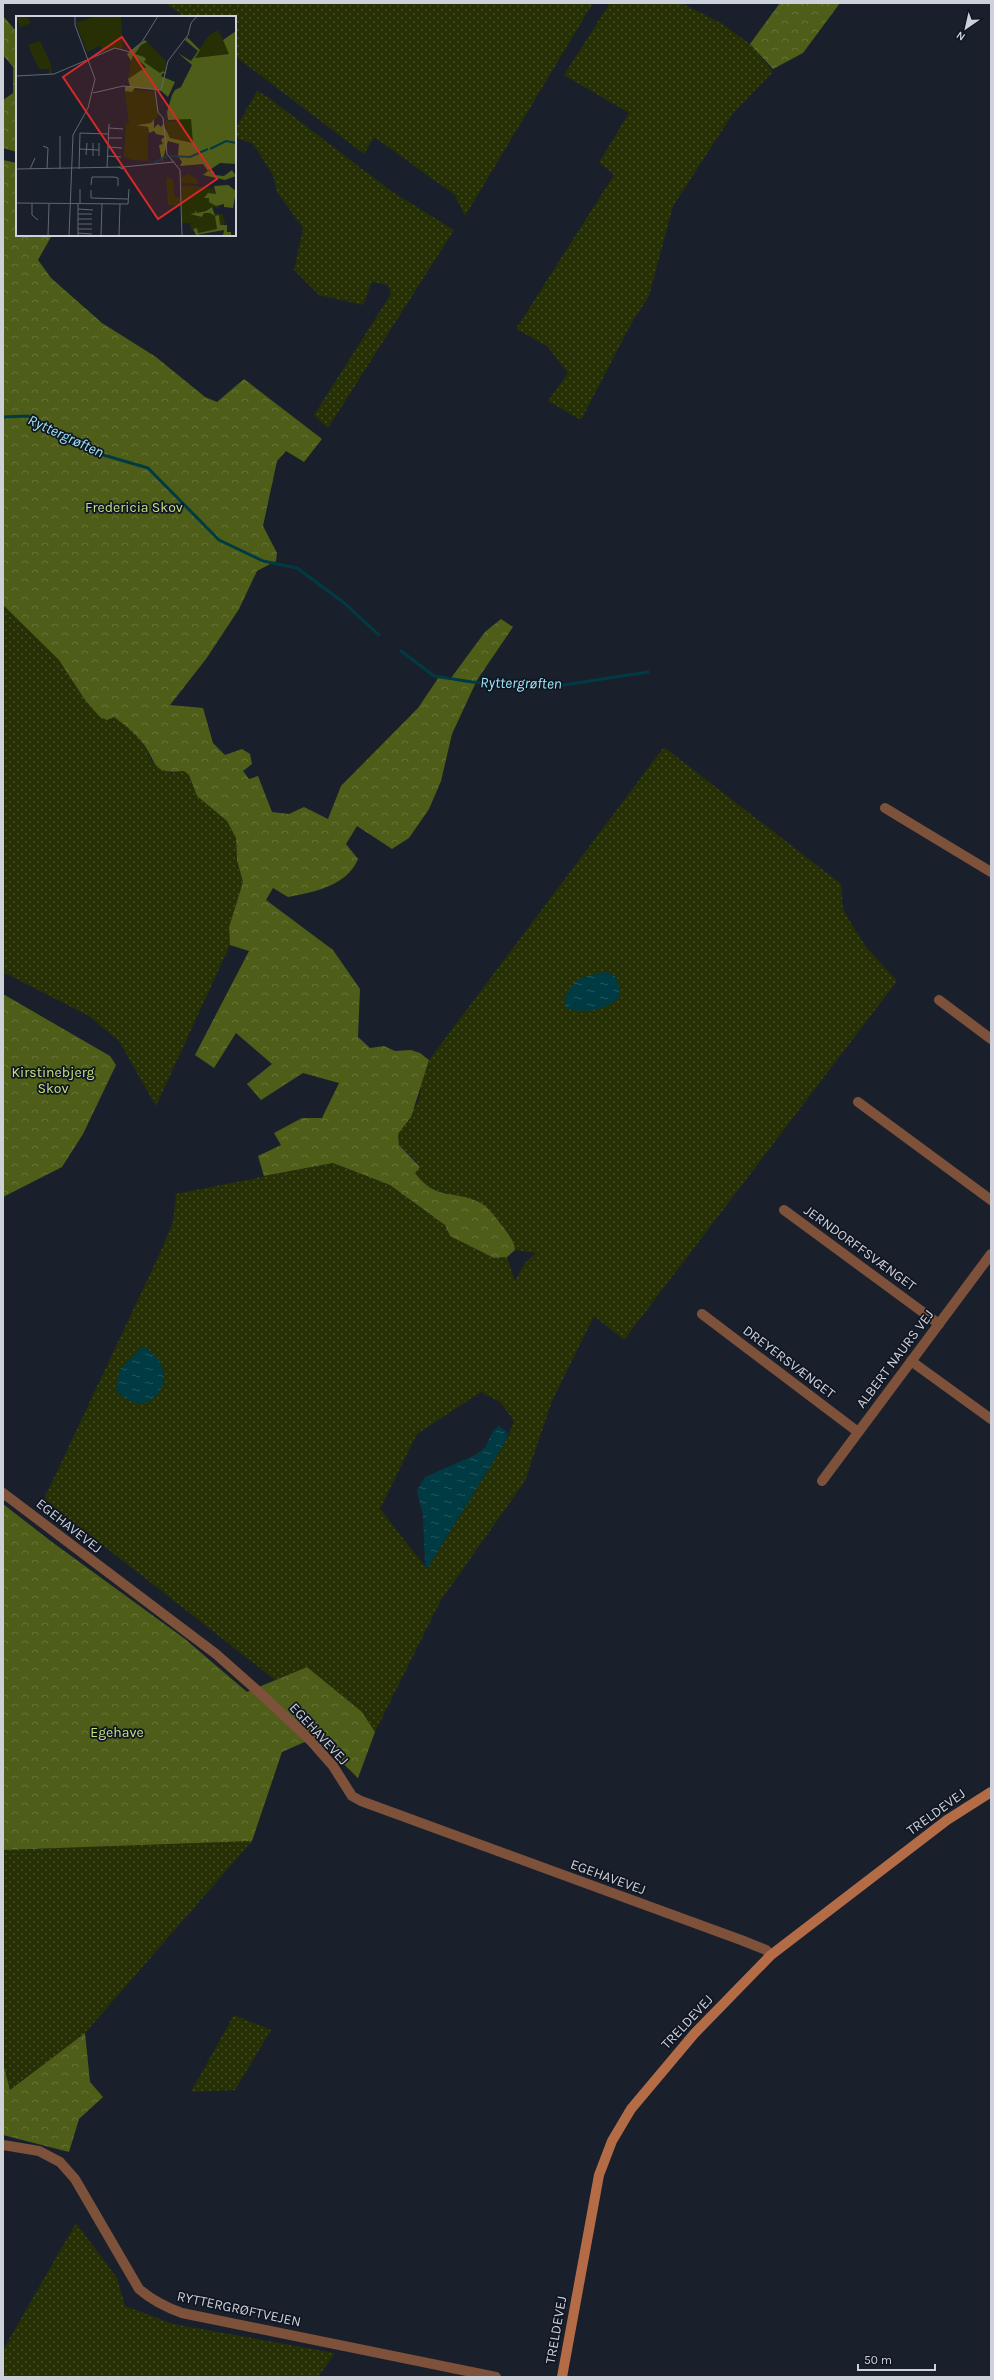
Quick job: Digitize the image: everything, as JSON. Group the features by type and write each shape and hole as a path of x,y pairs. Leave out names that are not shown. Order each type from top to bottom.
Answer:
{"street":[{"path":"885,808 991,872"},
{"path":"938,1000 991,1038"},
{"path":"858,1102 991,1200"},
{"name":"JERNDORFFSVÆNGET","path":"784,1210 939,1324"},
{"name":"ALBERT NAURS VEJ","path":"822,1481 991,1254"},
{"name":"DREYERSVÆNGET","path":"702,1314 858,1432"},
{"path":"911,1361 991,1419"},
{"name":"EGEHAVEVEJ","path":"3,1493 221,1659 311,1742 333,1766 352,1796 361,1801 741,1940 766,1950 771,1955"},
{"name":"TRELDEVEJ","path":"562,2377 599,2175 612,2140 631,2109 648,2086 694,2034 771,1955 947,1820 991,1792"},
{"name":"RYTTERGRØFTVEJEN","path":"3,2145 39,2151 60,2162 75,2179 139,2289 150,2299 164,2307 496,2377"}],"green space":[{"path":"165,3 593,3 465,216 455,195 374,137 364,154 236,57 236,16 183,16"},
{"path":"610,3 681,3 721,23 750,44 773,72 734,112 673,206 649,296 631,324 581,420 548,401 568,373 547,346 516,329 614,175 599,162 629,113 564,75"},
{"path":"780,3 840,3 803,53 773,69 750,44"},
{"path":"3,16 16,31 16,152 3,148 3,100 13,93 13,67 3,55"},
{"path":"257,91 268,97 391,191 454,230 328,428 314,415 391,294 388,285 372,282 363,305 319,295 294,270 303,228 277,192 273,175 253,144 236,137 236,128"},
{"name":"Fredericia Skov","path":"3,160 16,163 16,236 51,236 38,260 51,278 102,323 156,357 205,397 217,402 244,379 322,439 304,462 286,451 277,461 263,526 277,553 276,561 257,571 239,609 206,659 170,705 203,708 213,743 225,755 242,749 250,754 252,764 243,771 249,779 258,776 272,812 289,814 304,807 328,819 341,786 418,708 439,677 451,678 485,632 501,619 513,627 477,680 452,734 441,781 429,809 409,838 392,849 357,826 346,844 358,859 346,876 338,882 319,890 288,897 273,888 266,900 333,950 360,989 358,1037 370,1048 384,1046 395,1051 411,1050 420,1053 429,1060 411,1117 398,1134 399,1145 420,1167 415,1173 431,1188 438,1192 462,1196 481,1203 493,1214 514,1244 515,1250 507,1257 494,1258 450,1236 445,1225 390,1185 333,1163 264,1176 258,1156 281,1145 274,1133 302,1118 322,1118 339,1083 303,1073 261,1100 247,1084 272,1064 236,1033 214,1068 195,1055 249,951 230,945 229,927 243,882 237,860 236,838 227,821 197,796 189,775 184,771 173,772 160,769 156,766 147,749 136,735 114,717 107,720 100,717 85,700 59,660 3,605"},
{"path":"3,605 59,660 85,700 114,717 135,733 147,749 151,761 171,773 184,771 189,775 197,796 227,821 236,838 237,860 243,882 229,927 230,945 156,1106 119,1041 89,1016 3,972"},
{"path":"664,747 841,884 843,910 866,947 897,981 624,1340 594,1316 552,1401 525,1481 441,1600 375,1732 362,1712 307,1667 275,1680 44,1499 161,1251 173,1222 176,1194 333,1163 390,1185 445,1225 450,1236 494,1258 507,1257 515,1281 525,1263 536,1253 515,1250 513,1241 493,1214 484,1205 462,1196 438,1191 423,1182 415,1173 417,1162 399,1145 398,1134 419,1100 421,1083 429,1060","holes":["481,1392 500,1402 514,1421 507,1439 427,1569 380,1509 417,1434"]},
{"name":"Kirstinebjerg Skov","path":"3,994 110,1056 116,1065 83,1134 62,1167 3,1197"},
{"name":"Egehave","path":"3,1504 52,1542 185,1639 247,1692 307,1667 362,1712 375,1732 358,1778 316,1737 282,1752 252,1841 3,1850"},
{"path":"252,1841 85,2033 10,2090 3,2063 3,1850"},
{"path":"234,2015 271,2030 235,2090 191,2092"},
{"path":"85,2033 90,2082 103,2097 79,2119 69,2152 3,2135 3,2063 10,2090"},
{"path":"76,2223 117,2278 125,2306 173,2324 335,2353 318,2377 3,2377 3,2350"}],"water":[{"path":"604,972 614,975 618,981 620,997 614,1002 595,1010 581,1011 567,1009 564,1002 574,983 583,978"},
{"path":"143,1346 156,1357 163,1369 163,1381 159,1392 151,1400 141,1403 129,1400 116,1390 120,1369"},
{"path":"499,1426 508,1433 507,1439 427,1569 425,1564 423,1516 417,1491 425,1477 475,1455 485,1448 493,1431"}],"waterway":[{"name":"Ryttergrøften","path":"3,417 28,416 100,454 148,468 219,540 263,561 297,568 343,602 379,635"},
{"name":"Ryttergrøften","path":"401,651 434,676 472,682 551,687 648,672"}]}
